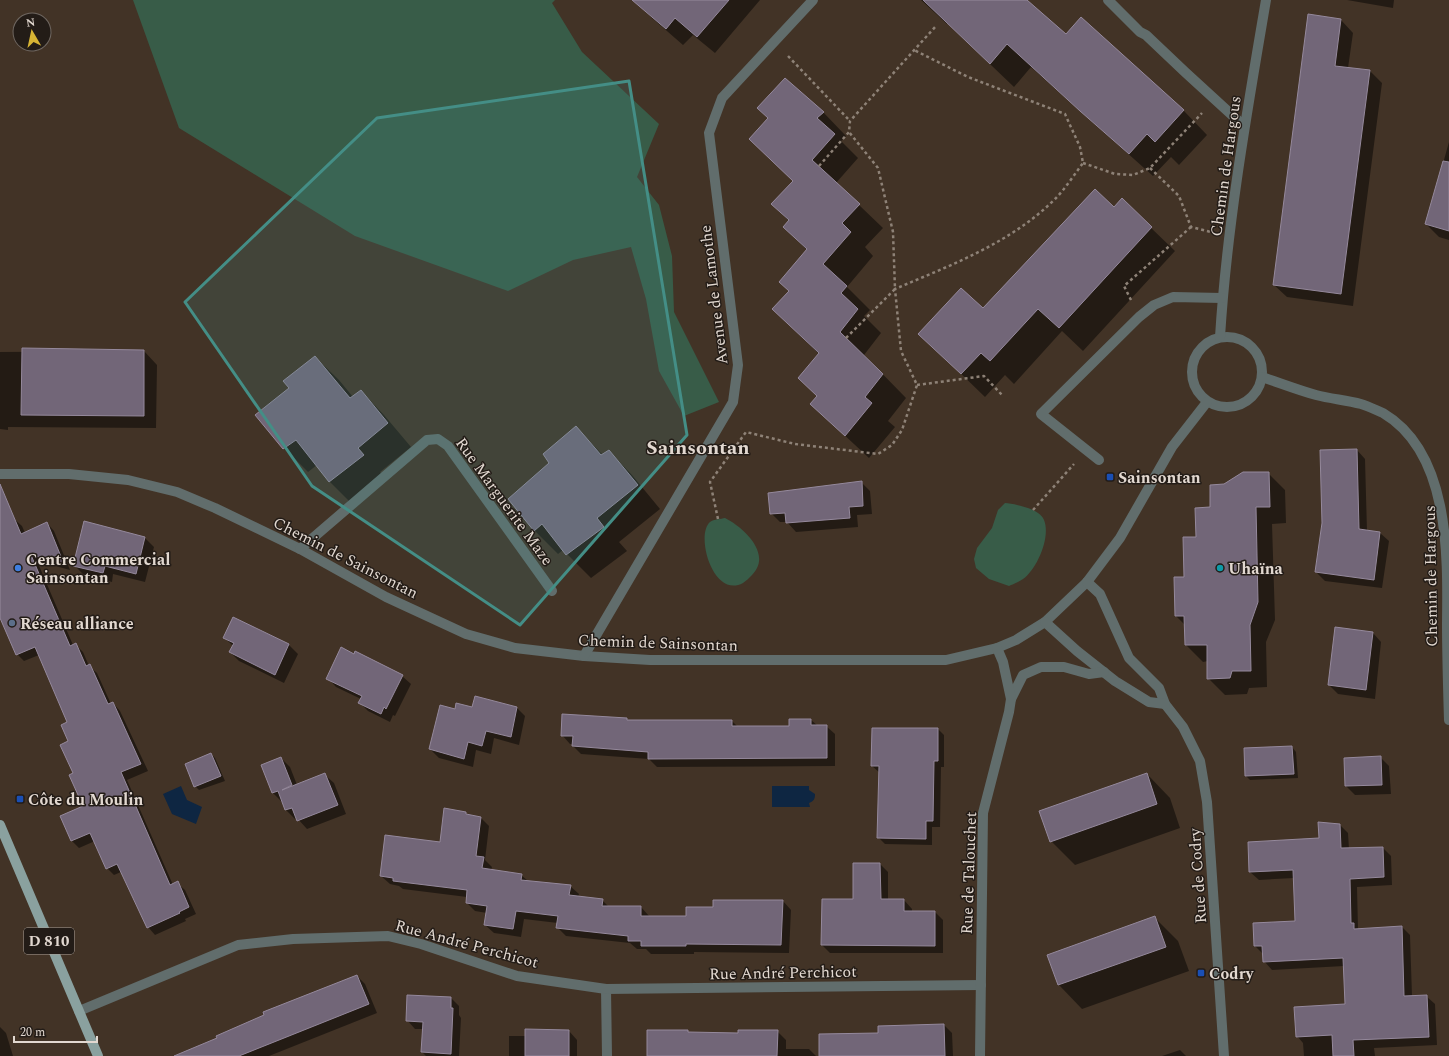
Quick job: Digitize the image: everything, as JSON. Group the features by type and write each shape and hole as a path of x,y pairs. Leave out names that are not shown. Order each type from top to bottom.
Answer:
{"main road":[{"name":"D 810","path":"0,825 98,1056"}],"street":[{"name":"Avenue de Lamothe","path":"584,656 733,402 738,365 709,133 722,98 813,0"},
{"path":"1108,0 1244,126"},
{"name":"Chemin de Hargous","path":"1220,337 1222,298 1244,126 1266,0"},
{"path":"1099,460 1041,414 1139,317 1154,305 1173,297 1222,298"},
{"path":"1220,337 1237,338 1252,346 1261,361 1262,377 1255,393 1241,404 1224,408 1207,402 1196,390 1191,374 1194,357 1204,344 1220,337"},
{"name":"Chemin de Hargous","path":"1262,377 1317,396 1362,404 1384,414 1408,431 1426,452 1437,475 1444,501 1448,581 1446,664 1449,720"},
{"name":"Chemin de Sainsontan","path":"0,474 69,474 128,480 177,492 215,508 300,549 386,597 466,634 515,648 584,656 650,660 946,660 997,648 1016,640 1044,622 1087,582 1120,538 1172,446 1207,402"},
{"name":"Rue Marguerite Maze","path":"300,549 427,440 438,439 448,446 552,591"},
{"name":"Rue de Codry","path":"1087,582 1100,594 1130,658 1159,688 1165,704 1183,727 1200,761 1207,802 1224,1056"},
{"path":"1044,622 1104,672 1149,702 1165,704"},
{"name":"Rue de Talouchet","path":"980,1056 983,812 1011,699 1003,662 997,648"},
{"path":"1011,699 1023,675 1041,668 1064,667 1089,674 1104,672"},
{"name":"Rue André Perchicot","path":"79,1011 238,945 293,939 388,936 421,944 517,976 606,989 981,985"},
{"path":"606,989 607,1056"}],"path":[{"path":"819,166 849,132 850,121 936,26"},
{"path":"846,338 895,289 982,251 1021,228 1055,199 1083,163 1080,147 1065,114 968,77 914,50"},
{"path":"786,54 850,121"},
{"path":"1083,163 1115,174 1133,175 1150,168 1215,100"},
{"path":"718,519 710,482 746,432 795,444 878,454 892,445 902,430 917,385 901,351 895,289 893,232 878,168 849,132"},
{"path":"1150,168 1179,196 1191,227"},
{"path":"1191,227 1230,238"},
{"path":"1139,317 1124,286 1191,227"},
{"path":"917,385 984,376 1002,395"},
{"path":"1032,510 1087,450"}],"highlighted area":[{"path":"629,81 687,435 520,625 312,486 185,302 377,118"}],"green space":[{"path":"133,0 555,0 552,3 582,52 659,124 637,177 659,205 672,256 674,312 719,402 684,416 659,371 646,299 631,247 573,260 508,291 355,236 179,128"},
{"path":"1005,503 1033,510 1042,516 1046,527 1044,544 1038,560 1033,568 1023,579 1009,586 989,579 976,568 974,559 977,548 992,528 998,510"},
{"path":"725,518 747,534 757,550 759,558 758,567 752,575 743,583 732,586 723,582 715,574 706,551 706,529 710,522"}],"water":[{"path":"181,786 187,800 202,807 196,824 172,814 163,794"},
{"path":"772,786 809,786 809,790 815,794 814,799 809,803 810,807 772,807"}],"building":[{"path":"632,0 729,0 697,37 675,18 666,29"},
{"path":"923,0 1027,0 1066,34 1081,17 1184,110 1155,142 1147,134 1129,154 1007,44 990,64"},
{"path":"1308,14 1341,19 1335,66 1370,70 1341,294 1273,285"},
{"path":"785,78 824,112 817,118 835,134 812,160 860,204 842,223 851,232 823,264 847,286 841,293 858,309 840,332 883,374 865,397 872,403 845,436 810,404 817,396 798,378 819,353 772,309 789,291 779,282 807,249 783,227 789,220 771,204 793,181 749,139 768,118 757,108"},
{"path":"1443,161 1449,162 1449,231 1425,224"},
{"path":"1095,189 1114,207 1122,198 1152,227 1059,328 1038,309 990,361 981,353 961,374 918,334 961,288 983,308"},
{"path":"22,348 144,350 144,416 21,415"},
{"path":"315,356 350,398 361,390 388,423 358,448 364,455 329,482 296,440 283,449 255,415 289,388 283,381"},
{"path":"576,426 601,455 609,450 638,485 597,518 604,527 566,555 542,524 534,531 508,499 549,463 543,454"},
{"path":"1357,449 1359,529 1380,532 1374,580 1315,572 1322,523 1320,450"},
{"name":"Uhaïna","path":"1243,472 1269,472 1270,507 1256,507 1258,602 1250,625 1251,671 1232,671 1230,678 1207,679 1207,645 1185,645 1184,616 1175,616 1174,577 1184,577 1183,537 1196,537 1195,508 1210,507 1210,485 1224,484"},
{"path":"862,481 863,506 849,507 850,518 786,523 785,513 770,514 768,493"},
{"path":"0,484 21,534 47,522 64,564 31,555 70,646 76,643 86,666 90,664 108,704 113,702 141,764 121,772 170,885 178,881 189,907 179,912 180,913 147,928 117,864 106,869 90,833 71,841 60,816 83,806 69,775 73,773 60,745 68,741 61,725 67,722 35,647 16,655 0,618"},
{"path":"84,521 145,537 136,574 105,566 103,573 73,566"},
{"path":"233,617 289,644 275,675 229,652 234,643 223,638"},
{"path":"1335,627 1373,632 1366,690 1328,685"},
{"path":"341,647 354,654 355,651 403,675 386,709 384,707 381,714 358,703 362,696 326,679"},
{"path":"475,696 517,707 511,737 486,731 482,746 468,742 464,759 429,749 440,705 455,709 456,703 472,707"},
{"path":"562,714 627,718 627,720 732,720 732,726 789,726 789,719 811,719 811,725 827,725 827,758 648,759 648,752 572,746 573,736 561,736"},
{"path":"872,728 938,728 938,761 934,761 933,821 926,821 926,839 877,838 879,766 871,766"},
{"path":"1292,746 1294,774 1245,776 1244,748"},
{"path":"211,753 221,776 194,787 185,764"},
{"path":"1381,756 1382,785 1345,786 1344,758"},
{"path":"281,757 292,785 282,790 325,773 338,805 297,821 292,808 285,810 278,791 272,793 261,765"},
{"path":"1147,773 1157,804 1050,842 1039,811"},
{"path":"444,808 466,812 466,814 481,817 476,856 484,857 482,868 522,874 521,880 571,885 569,895 603,899 602,906 641,906 641,916 686,916 686,907 713,907 713,900 783,900 781,945 686,944 686,946 641,946 641,941 628,941 628,936 556,928 558,916 516,911 513,929 484,925 487,906 466,903 467,890 393,881 393,878 380,876 385,835 440,842"},
{"path":"1318,822 1340,824 1341,848 1383,847 1384,877 1350,879 1351,923 1354,923 1354,929 1402,926 1404,996 1427,995 1429,1037 1353,1040 1354,1056 1333,1056 1332,1035 1296,1037 1294,1007 1345,1004 1343,958 1263,962 1262,946 1254,946 1253,923 1295,921 1293,870 1249,872 1248,842 1319,838"},
{"path":"853,863 880,863 881,899 904,899 904,911 935,911 935,946 821,945 822,899 853,899"},
{"path":"1155,916 1166,947 1058,985 1047,955"},
{"path":"357,975 369,1004 239,1056 174,1056 217,1038 216,1036 264,1015 263,1012"},
{"path":"407,995 451,997 451,1008 453,1008 451,1054 421,1052 423,1022 406,1021"},
{"path":"944,1024 945,1056 819,1056 819,1034 878,1033 878,1026"},
{"path":"525,1029 569,1030 569,1056 525,1056"},
{"path":"647,1030 688,1030 688,1032 738,1033 738,1030 778,1030 777,1056 647,1056"}],"place":[{"name":"Sainsontan","path":"1110,477"},
{"name":"Centre Commercial Sainsontan","path":"18,568"},
{"name":"Uhaïna","path":"1220,568"},
{"name":"Réseau alliance","path":"12,623"},
{"name":"Côte du Moulin","path":"20,799"},
{"name":"Codry","path":"1201,973"}],"district":[{"name":"Sainsontan","path":"698,447"}]}
